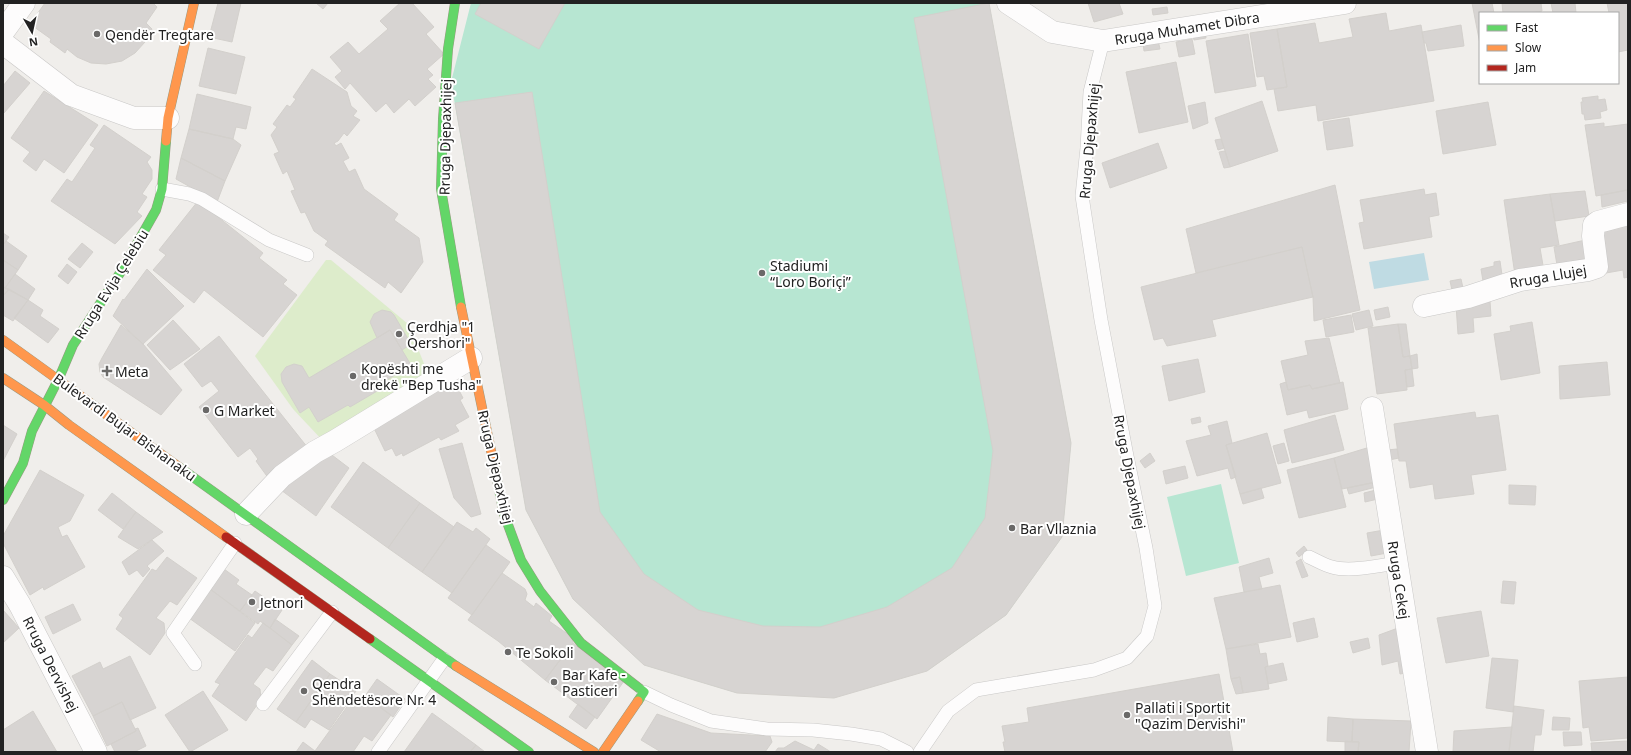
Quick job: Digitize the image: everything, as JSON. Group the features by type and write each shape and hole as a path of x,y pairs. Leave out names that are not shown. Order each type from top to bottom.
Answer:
{"street":[{"path":"3,32 24,3"},
{"name":"Rruga Evija Çelebiu","path":"3,500 23,463 32,431 59,378 73,345 122,270 156,210 162,189 168,118 194,3"},
{"name":"Rruga Djepaxhijej","path":"455,3 448,49 443,119 441,189 471,358 504,514 521,560 540,591 581,643 644,692"},
{"name":"Rruga Muhamet Dibra","path":"1008,3 1052,32 1103,41 1345,3"},
{"path":"3,43 71,95 134,118 168,118"},
{"name":"Rruga Llujej","path":"1424,306 1468,297 1520,280 1588,270 1597,267 1593,236 1594,225 1598,222 1628,214"},
{"name":"Bulevardi Bujar Bishanaku","path":"3,340 59,378 444,658 594,752"},
{"path":"246,514 282,476 315,452 471,358"},
{"path":"3,378 44,405 69,425 527,751"},
{"name":"Rruga Cekej","path":"1372,408 1427,752"},
{"name":"Rruga Dervishej","path":"3,577 20,605 96,752"},
{"path":"603,752 644,692"}],"lane":[{"name":"Rruga Djepaxhijej","path":"920,752 948,711 976,690 1094,670 1127,658 1148,636 1155,606 1147,555 1126,456 1103,328 1082,196 1087,148 1090,92 1103,41"},
{"path":"162,189 189,194 202,199 269,240 307,255"},
{"path":"195,664 173,633 235,543"},
{"path":"1309,557 1332,567 1376,567 1396,562"},
{"path":"263,704 332,612"},
{"path":"378,752 444,658"},
{"path":"644,692 671,706 712,721 767,729 813,730 851,734 881,739 907,752"}],"green space":[{"name":"Stadiumi “Loro Boriçi”","path":"471,3 989,3 1071,443 1062,537 1006,615 927,671 737,693 644,665 573,599 526,510 451,82"},
{"path":"326,260 331,260 408,324 429,376 324,442 293,409 255,356"},
{"path":"1221,484 1239,563 1186,576 1167,497"}],"water":[{"path":"1424,253 1429,280 1374,289 1369,262"}],"building":[{"name":"Qendër Tregtare","path":"45,3 153,3 157,7 146,23 152,29 145,42 135,53 122,61 106,64 91,63 77,57 67,49 65,53 50,42 51,39 30,24"},
{"path":"218,3 241,3 232,42 209,37"},
{"path":"316,3 328,3 323,9"},
{"path":"400,3 412,3 434,27 426,34 444,54 427,69 433,75 428,79 436,87 415,106 409,99 394,113 386,103 376,112 350,83 345,89 335,77 342,71 330,57 348,42 359,54 388,29 380,21"},
{"path":"481,3 565,3 539,49 475,14"},
{"path":"989,3 1071,443 1062,537 1006,615 927,671 834,698 737,693 644,665 573,599 526,510 455,103 532,92 600,512 644,574 698,610 763,626 820,627 887,607 952,568 985,518 993,451 914,18"},
{"path":"1088,3 1119,3 1123,14 1094,22"},
{"path":"1472,3 1492,3 1494,12 1479,12 1479,39"},
{"path":"1502,3 1541,3 1542,11 1503,12"},
{"path":"1551,3 1575,3 1576,12 1553,12"},
{"path":"1607,3 1628,3 1628,50 1619,52 1619,12 1609,12"},
{"path":"1167,7 1168,13 1153,15 1152,9"},
{"path":"1386,13 1389,31 1421,25 1434,101 1318,121 1316,105 1278,111 1274,89 1287,87 1277,29 1315,23 1319,43 1353,37 1349,19"},
{"path":"1461,25 1464,46 1428,51 1426,43 1424,43 1422,32"},
{"path":"1277,29 1287,87 1267,90 1264,76 1257,77 1250,33"},
{"path":"1205,32 1206,38 1194,40 1193,35"},
{"path":"1248,34 1256,86 1215,93 1206,41"},
{"path":"1192,39 1195,54 1179,57 1176,42"},
{"path":"1158,40 1160,49 1144,51 1143,43"},
{"path":"208,48 245,57 236,94 199,86"},
{"path":"1176,62 1188,122 1139,133 1126,72"},
{"path":"312,69 347,92 351,106 357,111 353,116 360,120 347,136 344,133 338,141 334,143 336,146 341,143 349,158 343,161 349,172 355,169 364,189 398,214 394,220 419,238 423,262 401,293 388,282 385,288 325,245 328,241 314,231 305,212 301,213 291,191 295,190 287,171 283,174 274,154 279,152 271,135 277,127 273,124 287,105 290,107 296,99 293,97"},
{"path":"15,71 30,83 4,113 3,86"},
{"path":"44,91 98,125 64,173 44,159 36,171 23,161 30,152 11,138"},
{"path":"197,94 251,107 246,129 236,127 233,139 189,129"},
{"path":"1598,96 1598,100 1605,99 1607,110 1600,112 1601,118 1585,120 1584,114 1582,114 1582,98"},
{"path":"1262,101 1278,151 1230,167 1215,118"},
{"path":"1205,102 1208,123 1193,129 1188,106"},
{"path":"1488,102 1496,145 1443,154 1436,111"},
{"path":"1349,118 1353,146 1327,150 1323,122"},
{"path":"1604,123 1604,127 1628,124 1628,190 1596,196 1585,125"},
{"path":"104,125 151,157 147,162 152,170 152,179 142,194 147,197 137,212 142,216 115,244 51,201 67,179 72,182 95,148 90,145"},
{"path":"189,129 233,139 241,145 225,181 181,158"},
{"path":"1221,139 1224,148 1218,150 1215,140"},
{"path":"1158,143 1167,168 1110,188 1102,163"},
{"path":"1225,151 1230,167 1224,168 1219,152"},
{"path":"181,158 225,181 217,202 176,179"},
{"path":"1335,185 1360,310 1314,321 1313,297 1302,247 1196,273 1186,229"},
{"path":"1424,189 1425,195 1436,193 1439,215 1429,217 1432,237 1364,249 1359,223 1364,222 1360,200"},
{"path":"1627,190 1628,201 1602,207 1601,195"},
{"path":"1585,191 1589,216 1555,221 1550,194"},
{"path":"1550,194 1559,245 1540,248 1544,271 1515,275 1504,200"},
{"path":"198,201 263,253 259,258 287,280 283,284 297,295 263,337 204,290 194,303 153,270 166,255 159,250"},
{"path":"1628,225 1628,277 1624,278 1623,270 1606,273 1600,233"},
{"path":"3,233 9,237 3,245"},
{"path":"1590,239 1592,257 1557,265 1554,247"},
{"path":"6,241 27,256 18,270 3,260 3,245"},
{"path":"82,243 93,252 80,268 68,259"},
{"path":"1302,247 1313,297 1212,320 1216,336 1167,346 1163,338 1154,340 1141,287"},
{"path":"3,260 18,270 5,288 3,287"},
{"path":"1500,261 1502,275 1483,281 1481,269 1494,266 1494,262"},
{"path":"67,264 77,272 68,284 58,276"},
{"path":"147,269 184,306 143,344 113,316 123,299 124,300"},
{"path":"15,274 35,289 28,300 5,288"},
{"path":"1461,279 1463,288 1452,290 1450,281"},
{"path":"3,287 9,289 3,296"},
{"path":"9,289 28,300 13,321 3,315 3,296"},
{"path":"28,300 43,310 40,316 59,329 48,343 14,318"},
{"path":"1490,301 1491,316 1473,318 1474,332 1458,334 1456,305"},
{"path":"1388,307 1390,317 1376,320 1374,310"},
{"name":"Çerdhja \"1 Qershori\"","path":"382,310 391,312 394,315 411,344 402,350 390,330 377,338 370,322 374,314"},
{"path":"1369,310 1373,326 1356,330 1352,314"},
{"path":"1351,315 1354,332 1326,337 1323,320"},
{"path":"173,320 200,349 170,370 147,345"},
{"path":"1532,322 1540,373 1501,380 1494,334 1511,331 1510,326"},
{"path":"1398,324 1403,357 1410,356 1412,369 1405,370 1407,390 1377,394 1368,328"},
{"path":"1398,324 1406,324 1410,356 1403,357"},
{"path":"121,325 143,344 182,390 161,415 103,377 100,372 99,364"},
{"name":"Kopështi me drekë \"Bep Tusha\"","path":"390,330 411,365 382,383 384,387 350,407 348,405 318,422 309,407 300,413 282,382 281,374 286,367 294,364 302,366 309,378"},
{"path":"219,336 308,448 269,479 256,461 258,459 250,448 238,457 199,407 219,391 211,381 202,387 184,364"},
{"path":"1329,338 1340,383 1312,389 1310,385 1288,390 1281,361 1308,355 1305,341"},
{"path":"1417,354 1418,368 1412,369 1410,356"},
{"path":"1198,359 1205,392 1169,401 1162,366"},
{"path":"1607,362 1610,395 1560,399 1559,366"},
{"path":"1412,369 1414,386 1407,387 1405,370"},
{"path":"452,377 463,398 460,400 469,417 455,425 459,431 441,440 439,437 403,456 402,453 396,456 392,448 385,451 372,424"},
{"path":"1286,382 1288,390 1310,385 1312,389 1343,382 1348,409 1309,418 1307,410 1287,415 1280,384"},
{"path":"1475,412 1476,418 1498,415 1506,470 1471,475 1474,494 1435,499 1433,484 1410,488 1406,461 1399,461 1394,424"},
{"path":"1335,415 1344,450 1292,463 1284,430"},
{"path":"1200,417 1201,422 1192,424 1191,419"},
{"path":"1227,421 1232,443 1226,445 1236,477 1231,479 1228,468 1197,476 1186,441 1211,435 1208,426"},
{"path":"3,425 17,434 3,461"},
{"path":"1267,433 1281,483 1240,494 1226,445"},
{"path":"462,443 481,514 471,517 454,498 439,449"},
{"path":"1284,443 1289,461 1278,464 1273,446"},
{"path":"1370,447 1376,482 1342,489 1334,458"},
{"path":"324,449 349,468 316,516 281,490"},
{"path":"1397,449 1399,458 1389,460 1387,450"},
{"path":"1150,453 1155,461 1145,468 1140,461"},
{"path":"1334,458 1346,507 1299,518 1287,470"},
{"path":"363,462 420,503 388,548 331,507"},
{"path":"1185,466 1188,478 1166,484 1163,471"},
{"path":"40,470 84,495 70,521 58,527 62,537 67,535 85,567 44,590 43,587 30,595 3,543 3,536"},
{"path":"1376,482 1376,487 1349,494 1347,488"},
{"path":"1509,485 1536,486 1535,505 1509,504"},
{"path":"1261,488 1264,498 1243,504 1240,494"},
{"path":"1376,490 1378,499 1365,502 1364,493"},
{"path":"112,493 136,512 123,529 98,510"},
{"path":"420,503 454,527 422,572 388,548"},
{"path":"136,512 163,532 138,549 118,537"},
{"path":"457,522 473,532 476,528 490,539 452,593 422,572"},
{"path":"1384,530 1387,553 1371,556 1367,533"},
{"path":"152,540 164,551 147,566 150,569 143,577 137,570 129,575 122,562"},
{"path":"486,545 510,562 472,615 448,598"},
{"path":"1304,546 1307,550 1299,557 1296,553"},
{"path":"167,557 197,578 177,605 170,601 156,618 164,623 165,633 150,655 116,629 123,618 119,615 152,569 156,571"},
{"path":"1269,558 1273,573 1259,577 1262,589 1244,592 1239,567"},
{"path":"1301,559 1308,576 1302,578 1296,562"},
{"path":"224,569 239,580 236,584 252,595 240,611 210,589"},
{"path":"502,573 525,589 527,594 525,600 534,607 536,603 552,616 549,621 572,637 573,643 545,680 498,641 468,620"},
{"path":"1503,581 1516,582 1514,604 1501,603"},
{"path":"1280,585 1291,637 1226,649 1214,598"},
{"path":"210,589 255,623 235,651 189,618"},
{"path":"255,591 282,610 270,628 260,621 258,624 240,611"},
{"path":"73,604 81,620 53,634 45,617"},
{"path":"3,610 19,628 3,643"},
{"path":"1481,611 1489,656 1446,663 1437,618"},
{"path":"1314,618 1318,637 1297,642 1293,623"},
{"path":"275,619 299,636 292,645 270,628"},
{"path":"263,623 292,645 273,671 266,667 253,684 260,689 261,699 246,721 212,696 220,684 215,682 248,635 252,638"},
{"path":"1398,628 1406,673 1400,674 1398,661 1382,665 1379,635"},
{"path":"1368,638 1370,648 1353,653 1350,642"},
{"path":"573,643 624,681 597,719 545,680"},
{"path":"1258,644 1260,654 1266,653 1268,666 1265,667 1269,689 1243,693 1240,677 1231,679 1226,649"},
{"path":"130,656 156,708 130,720 122,702 93,716 72,676 100,662 103,669"},
{"path":"1492,658 1518,660 1513,712 1486,708"},
{"name":"Qendra Shëndetësore Nr. 4","path":"312,660 330,674 296,722 277,709"},
{"path":"1283,663 1287,680 1268,684 1265,667"},
{"path":"330,674 356,691 329,730 311,719 305,728 296,722"},
{"name":"Pallati i Sportit \"Qazim Dervishi\"","path":"1219,674 1233,752 1005,752 1002,726 1029,722 1027,708"},
{"path":"1240,677 1243,693 1236,694 1231,679"},
{"path":"1628,677 1628,738 1591,741 1589,727 1583,728 1579,681"},
{"path":"377,679 405,699 393,717 365,696"},
{"path":"203,691 228,730 190,752 165,715"},
{"path":"364,695 391,715 372,741 364,736 353,752 315,751 349,704 354,708"},
{"path":"122,702 136,731 107,746 93,716"},
{"path":"578,704 595,717 586,729 569,717"},
{"path":"1514,706 1544,710 1541,735 1535,735 1533,752 1509,752"},
{"path":"33,711 57,752 3,752 3,730"},
{"path":"432,713 476,745 470,752 404,752"},
{"path":"657,714 711,733 770,736 772,742 765,752 661,752 641,740"},
{"path":"1328,717 1353,719 1352,742 1327,741"},
{"path":"1553,717 1570,718 1569,730 1552,730"},
{"path":"1353,719 1411,721 1409,752 1358,752 1359,742 1352,742"},
{"path":"1512,727 1509,752 1453,752 1454,731"},
{"path":"138,728 146,746 134,752 115,752 111,744 136,731 135,729"},
{"path":"1563,732 1581,732 1582,745 1564,746"},
{"path":"795,741 814,750 818,744 831,752 775,752 778,748 784,748"},
{"path":"1345,741 1359,742 1358,752 1345,752"},
{"path":"1628,741 1628,752 1592,752 1591,743"},
{"path":"303,742 315,751 317,752 296,752"},
{"path":"476,745 485,752 470,752"}],"traffic: fast":[{"path":"455,3 448,49 443,119 441,189 461,307"},
{"path":"3,500 23,463 32,431 59,378 73,345 122,270 156,210 162,189 166,141"},
{"path":"494,465 504,514 521,560 540,591 581,643 644,692 638,701"},
{"path":"179,467 456,666"},
{"path":"370,639 529,752"}],"traffic: slow":[{"path":"166,141 168,118 194,3"},
{"path":"461,307 494,465"},
{"path":"3,340 179,467"},
{"path":"3,378 44,405 69,425 226,537"},
{"path":"456,666 594,752"},
{"path":"603,752 638,701"}],"traffic: jam":[{"path":"226,537 370,639"}],"place":[{"name":"Qendër Tregtare","path":"97,34"},
{"name":"Stadiumi “Loro Boriçi”","path":"762,273"},
{"name":"Çerdhja \"1 Qershori\"","path":"399,334"},
{"name":"Meta","path":"107,371"},
{"name":"Kopështi me drekë \"Bep Tusha\"","path":"353,376"},
{"name":"G Market","path":"206,410"},
{"name":"Bar Vllaznia","path":"1012,528"},
{"name":"Jetnori","path":"252,602"},
{"name":"Te Sokoli","path":"508,652"},
{"name":"Bar Kafe - Pasticeri","path":"554,682"},
{"name":"Qendra Shëndetësore Nr. 4","path":"304,691"},
{"name":"Pallati i Sportit \"Qazim Dervishi\"","path":"1127,715"}]}
